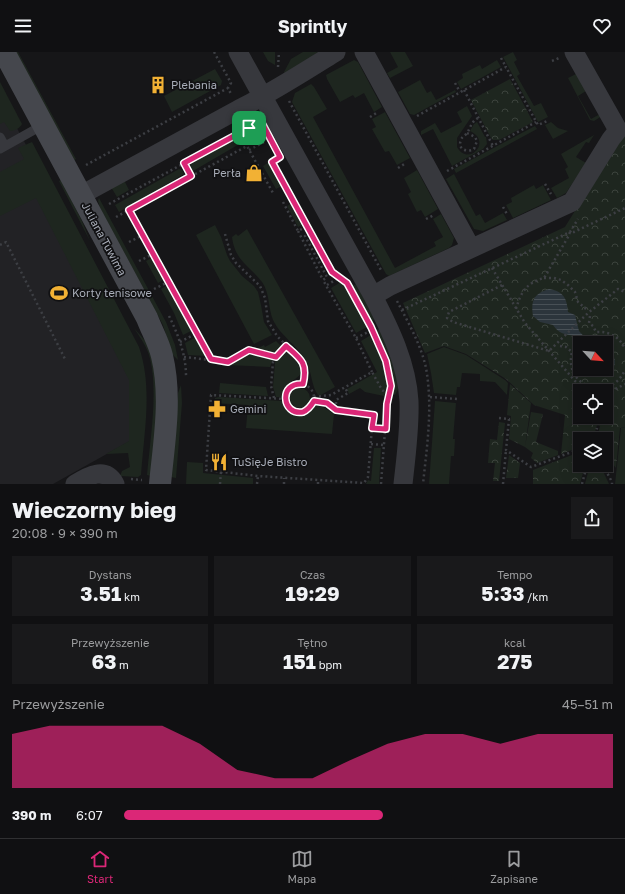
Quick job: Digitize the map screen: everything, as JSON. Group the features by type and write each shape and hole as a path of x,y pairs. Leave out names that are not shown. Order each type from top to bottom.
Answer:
{"street":[{"name":"Juliana Tuwima","path":"4,52 147,318 162,354 167,390 166,412 149,479"},
{"path":"238,52 373,296 390,329 399,352 408,393 409,419 403,484"},
{"path":"81,195 287,84 336,52"},
{"path":"364,52 471,248"},
{"path":"373,296 390,286 572,202 618,130 574,52"},
{"path":"75,484 89,476 100,474 110,478 115,484"}],"lane":[{"path":"0,137 2,147 43,125"}],"path":[{"path":"214,52 231,83 228,88"},
{"path":"278,69 279,52"},
{"path":"501,58 538,125 547,121"},
{"path":"414,117 506,67"},
{"path":"455,83 460,92"},
{"path":"464,90 493,146"},
{"path":"109,204 292,106"},
{"path":"467,133 475,137 477,140 474,149 471,151 462,149 460,144 463,136 467,133 471,124 478,118"},
{"path":"440,174 536,122"},
{"path":"249,150 270,138"},
{"path":"116,217 247,146 273,193"},
{"path":"280,157 272,162 332,272 347,283"},
{"path":"184,163 191,176"},
{"path":"282,202 323,280 327,284 356,338 372,372 382,390 389,395"},
{"path":"544,278 570,232 574,232 625,208"},
{"path":"129,210 211,359"},
{"path":"298,231 308,226"},
{"path":"225,234 231,255 236,263 260,286 265,298 268,321 277,336 302,361 305,367 303,384"},
{"path":"323,280 327,277 305,236 308,234 331,276 335,274"},
{"path":"129,242 143,235"},
{"path":"0,245 6,242 66,361"},
{"path":"140,261 153,254"},
{"path":"492,268 525,323 578,384"},
{"path":"327,284 340,278"},
{"path":"516,309 524,290 532,282 544,278 554,278 561,280 568,285 574,292 578,302 586,309"},
{"path":"154,289 168,282"},
{"path":"502,285 448,312 447,318 453,322 549,351"},
{"path":"549,351 618,289 625,292"},
{"path":"589,315 589,323 593,326 596,332 602,331 612,334 622,342 625,349"},
{"path":"356,338 372,328 375,335"},
{"path":"180,342 197,333"},
{"path":"274,398 271,386 273,362 286,346"},
{"path":"560,346 566,347 572,352 570,362 573,373 583,384"},
{"path":"184,357 228,362 249,350 276,357"},
{"path":"613,384 622,377 625,370"},
{"path":"314,397 331,395 372,372"},
{"path":"303,384 310,389 314,397 314,401 309,409 296,412 289,407 286,395 290,387 303,384"},
{"path":"613,390 625,384"},
{"path":"381,484 387,404 391,386"},
{"path":"336,410 336,400 348,393 345,388"},
{"path":"286,399 210,395 206,470 258,476 357,484 364,483 368,477 374,415 336,410 327,403 314,401"},
{"path":"430,397 457,399"},
{"path":"499,418 509,419 502,484"},
{"path":"372,428 386,429"},
{"path":"597,432 598,428"},
{"path":"371,444 384,445"},
{"path":"506,450 531,467 573,452"},
{"path":"220,484 221,472"},
{"path":"582,484 585,472"},
{"path":"607,472 612,484"},
{"path":"257,484 258,476"},
{"path":"284,478 284,484"}],"shaded area":[{"path":"0,97 38,167 129,361 130,441 53,484 0,484"},
{"path":"549,289 561,293 567,303 568,312 575,315 579,331 584,336 574,336 562,333 553,325 540,322 533,316 532,306 534,299 539,293"},
{"path":"613,354 615,362 613,368"}],"green space":[{"path":"15,52 18,52 76,159 74,160"},
{"path":"263,52 275,52 275,65 268,61"},
{"path":"303,52 318,52 286,76 284,72 291,59"},
{"path":"390,52 405,52 413,66 390,78 387,73 398,67"},
{"path":"513,52 517,60 514,62 520,74 517,76 534,106 541,103 548,117 538,122 503,57"},
{"path":"354,60 358,62 382,107 374,112 364,93 355,98 353,95 340,102 327,79 326,75"},
{"path":"497,60 501,67 461,89 457,82 463,78 462,74 480,65 482,69"},
{"path":"215,69 222,81 221,85 172,112 164,96"},
{"path":"576,74 586,91 578,96 591,119 602,113 602,116 594,121 590,120 568,78"},
{"path":"510,79 533,122 499,140 493,140 471,100"},
{"path":"420,80 427,93 431,91 436,100 455,90 456,92 414,115 410,114 398,92"},
{"path":"0,82 22,124 19,128 10,131 4,122 0,124"},
{"path":"311,84 327,109 313,117 395,268 436,246 434,242 443,237 433,219 441,214 454,238 452,245 449,248 389,276 386,274 292,102 295,93"},
{"path":"467,106 472,116 457,138 457,147 462,153 472,154 476,151 479,146 479,141 470,131 477,122 486,137 487,144 483,149 452,166 433,129 421,135 421,131 435,123 441,133 462,122 457,112"},
{"path":"385,112 410,158 397,165 389,151 385,152 372,129 376,127 372,119"},
{"path":"551,122 558,128 568,131 553,139 545,125"},
{"path":"535,126 537,129 456,173 454,169"},
{"path":"258,127 264,134 250,143 248,139 193,171 190,166 192,163"},
{"path":"594,135 589,143 586,142 576,157 586,163 566,193 557,198 551,188 569,178 565,169 568,167 561,154"},
{"path":"625,136 625,427 620,428 616,468 613,464 613,432 599,432 600,426 597,425 595,432 573,432 573,450 561,454 565,415 534,405 506,379 466,354 444,346 425,353 403,303 565,227 619,140"},
{"path":"32,142 139,347 146,378 147,394 141,475 138,477 120,476 122,471 130,467 128,453 106,454 129,441 129,380 36,198 0,216 0,172 24,159 18,148"},
{"path":"269,162 282,186 276,189 263,166"},
{"path":"179,169 182,170 184,174 119,212 115,205"},
{"path":"417,170 438,209 425,217 421,210 417,212 408,194 411,192 404,178"},
{"path":"454,174 476,216 480,214 485,223 503,213 507,220 483,231 474,229 446,179"},
{"path":"61,180 82,221 90,241 59,181"},
{"path":"124,180 129,190 117,197 111,187"},
{"path":"534,185 536,189 543,185 551,200 513,218 506,205 512,202 511,198"},
{"path":"99,198 166,322 175,345 178,360 172,354 163,325 100,208 98,201"},
{"path":"292,203 304,224 298,227 287,206"},
{"path":"215,225 230,261 258,292 264,322 272,335 254,344 196,235"},
{"path":"247,229 335,387 321,395 318,395 316,391 309,367 304,357 276,326 270,311 265,286 236,252 232,237 236,234 238,236"},
{"path":"153,257 165,279 158,283 146,261"},
{"path":"341,282 367,327 356,333 331,288"},
{"path":"356,284 375,319 372,321 352,286"},
{"path":"168,285 193,330 183,335 174,313 161,289"},
{"path":"134,328 148,344 153,356 158,399 151,476 147,475 154,398 152,368 146,348"},
{"path":"380,328 397,375 398,389 395,395 392,394 392,369 376,331"},
{"path":"371,335 385,369 388,390 384,396 365,392 360,388 349,394 347,389 377,372 361,341"},
{"path":"196,337 207,356 188,355 185,343"},
{"path":"276,341 282,347 274,356 270,367 226,365 264,345 265,347"},
{"path":"444,347 466,355 505,380 508,383 507,395 495,382 480,381 480,374 462,373 460,387 457,387 456,395 434,393 427,354"},
{"path":"285,350 300,368 300,373 298,377 284,389 282,397 276,397 273,387 275,362"},
{"path":"220,383 266,387 268,396 219,393"},
{"path":"510,384 531,403 525,447 509,439 511,416 507,415"},
{"path":"181,385 182,403 176,478 171,477 178,393"},
{"path":"300,388 307,391 310,398 307,405 300,408 293,405 290,398 293,391"},
{"path":"215,398 282,401 284,407 288,411 297,415 307,413 316,405 325,408 334,414 332,434 246,428 248,405 214,403"},
{"path":"435,401 456,403 453,439 455,439 454,456 451,456 449,484 429,484"},
{"path":"531,412 543,414 536,442 558,451 558,455 537,463 531,458 533,453 525,447"},
{"path":"499,422 505,423 499,481 493,481 495,463 488,463 490,439 497,440"},
{"path":"625,427 625,484 615,484 621,428"},
{"path":"374,448 381,448 379,484 366,484 368,480 371,481"},
{"path":"509,455 520,463 518,478 506,478"},
{"path":"573,455 573,472 583,472 580,484 533,484 533,470"},
{"path":"187,462 203,463 203,473 253,478 253,484 186,484"},
{"path":"588,472 603,472 609,484 585,484"}],"place":[{"name":"Plebania","path":"158,85"},
{"name":"Perła","path":"254,173"},
{"name":"Korty tenisowe","path":"59,293"},
{"name":"Gemini","path":"217,409"},
{"name":"TuSięJe Bistro","path":"219,462"}],"route":[{"path":"262,123 280,157 272,162 332,272 347,283 380,346 386,361 391,386 391,392 387,404 386,429 372,428 374,415 336,410 327,403 314,401 309,409 305,411 296,412 292,410 287,404 287,390 294,385 303,384 305,367 302,361 286,346 276,357 249,350 228,362 211,359 129,210 191,176 184,163 249,128 262,123"}]}
